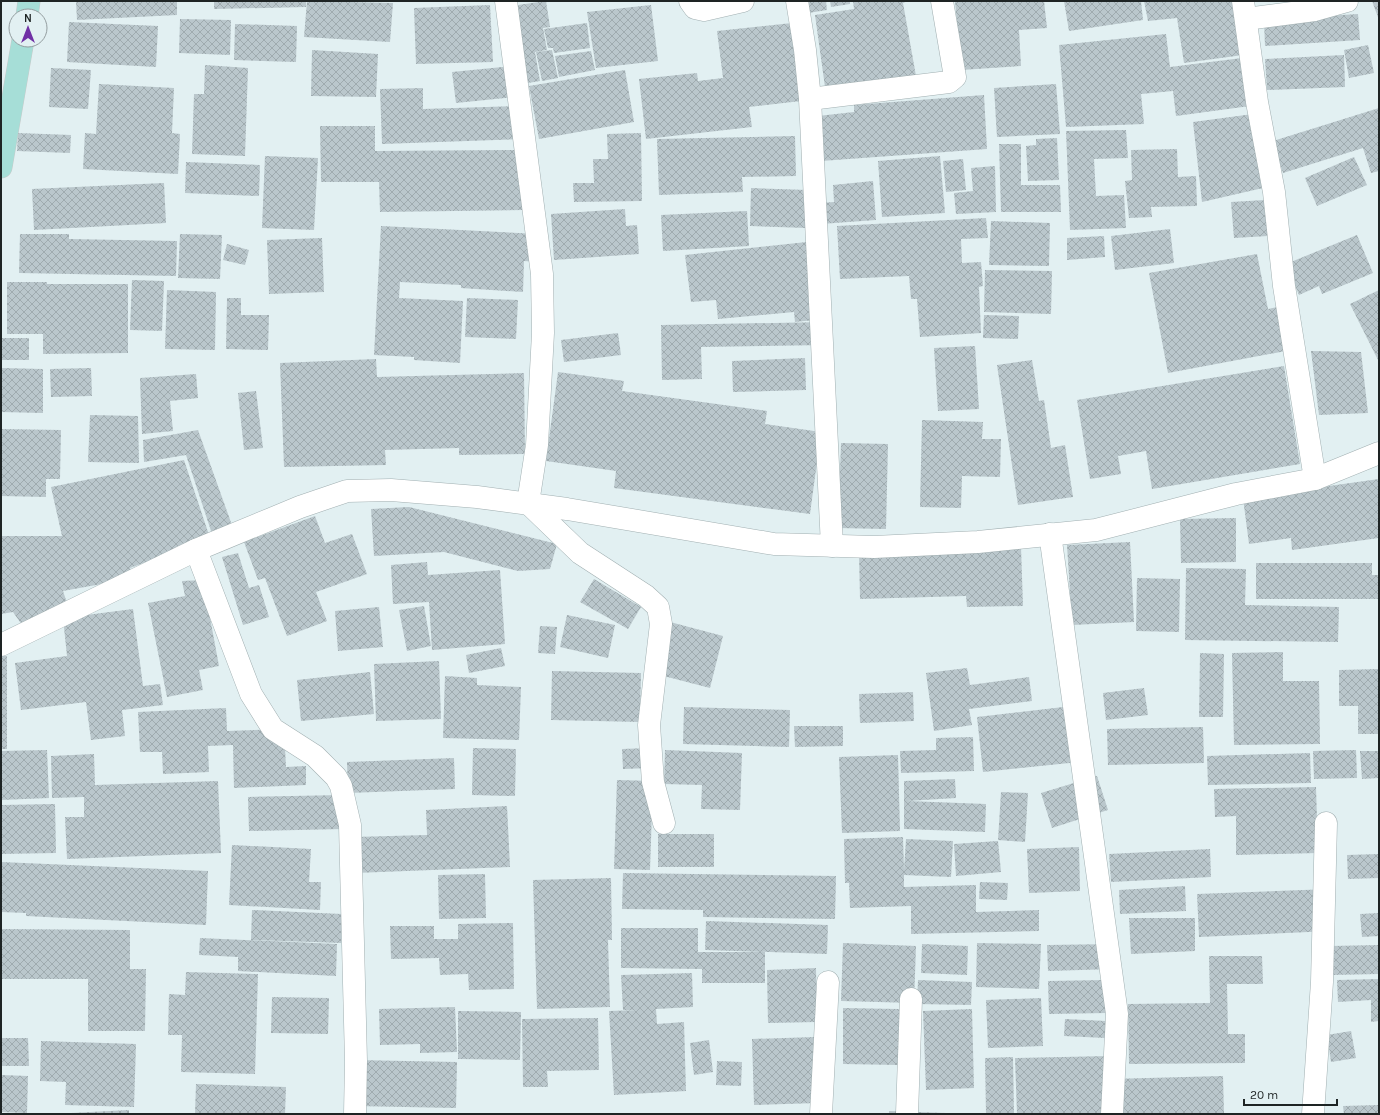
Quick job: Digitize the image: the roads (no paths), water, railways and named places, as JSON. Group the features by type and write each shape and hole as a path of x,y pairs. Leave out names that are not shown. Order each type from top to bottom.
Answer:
{"main road":[{"path":"1,167 22,48"}],"street":[{"path":"506,1 542,274 544,333 537,438 528,503"},
{"path":"690,1 695,8 704,10 743,1"},
{"path":"797,1 806,50 810,99 832,546"},
{"path":"810,99 949,82 954,77 942,1"},
{"path":"1315,479 1284,286 1274,192 1257,102 1245,10 1315,10 1346,1"},
{"path":"1,645 196,550 300,507 347,491 391,490 528,503 774,544 874,547 978,542 1096,530 1236,494 1315,479 1379,453"},
{"path":"528,503 580,553 646,596 658,607 661,624 649,725 653,782 664,823"},
{"path":"1050,534 1117,1014 1112,1114"},
{"path":"196,550 251,694 262,713 273,729 315,756 336,776 341,786 350,825 356,1061 355,1114"},
{"path":"1313,1114 1322,982 1326,823"},
{"path":"821,1114 828,982"},
{"path":"907,1114 911,999"}]}
